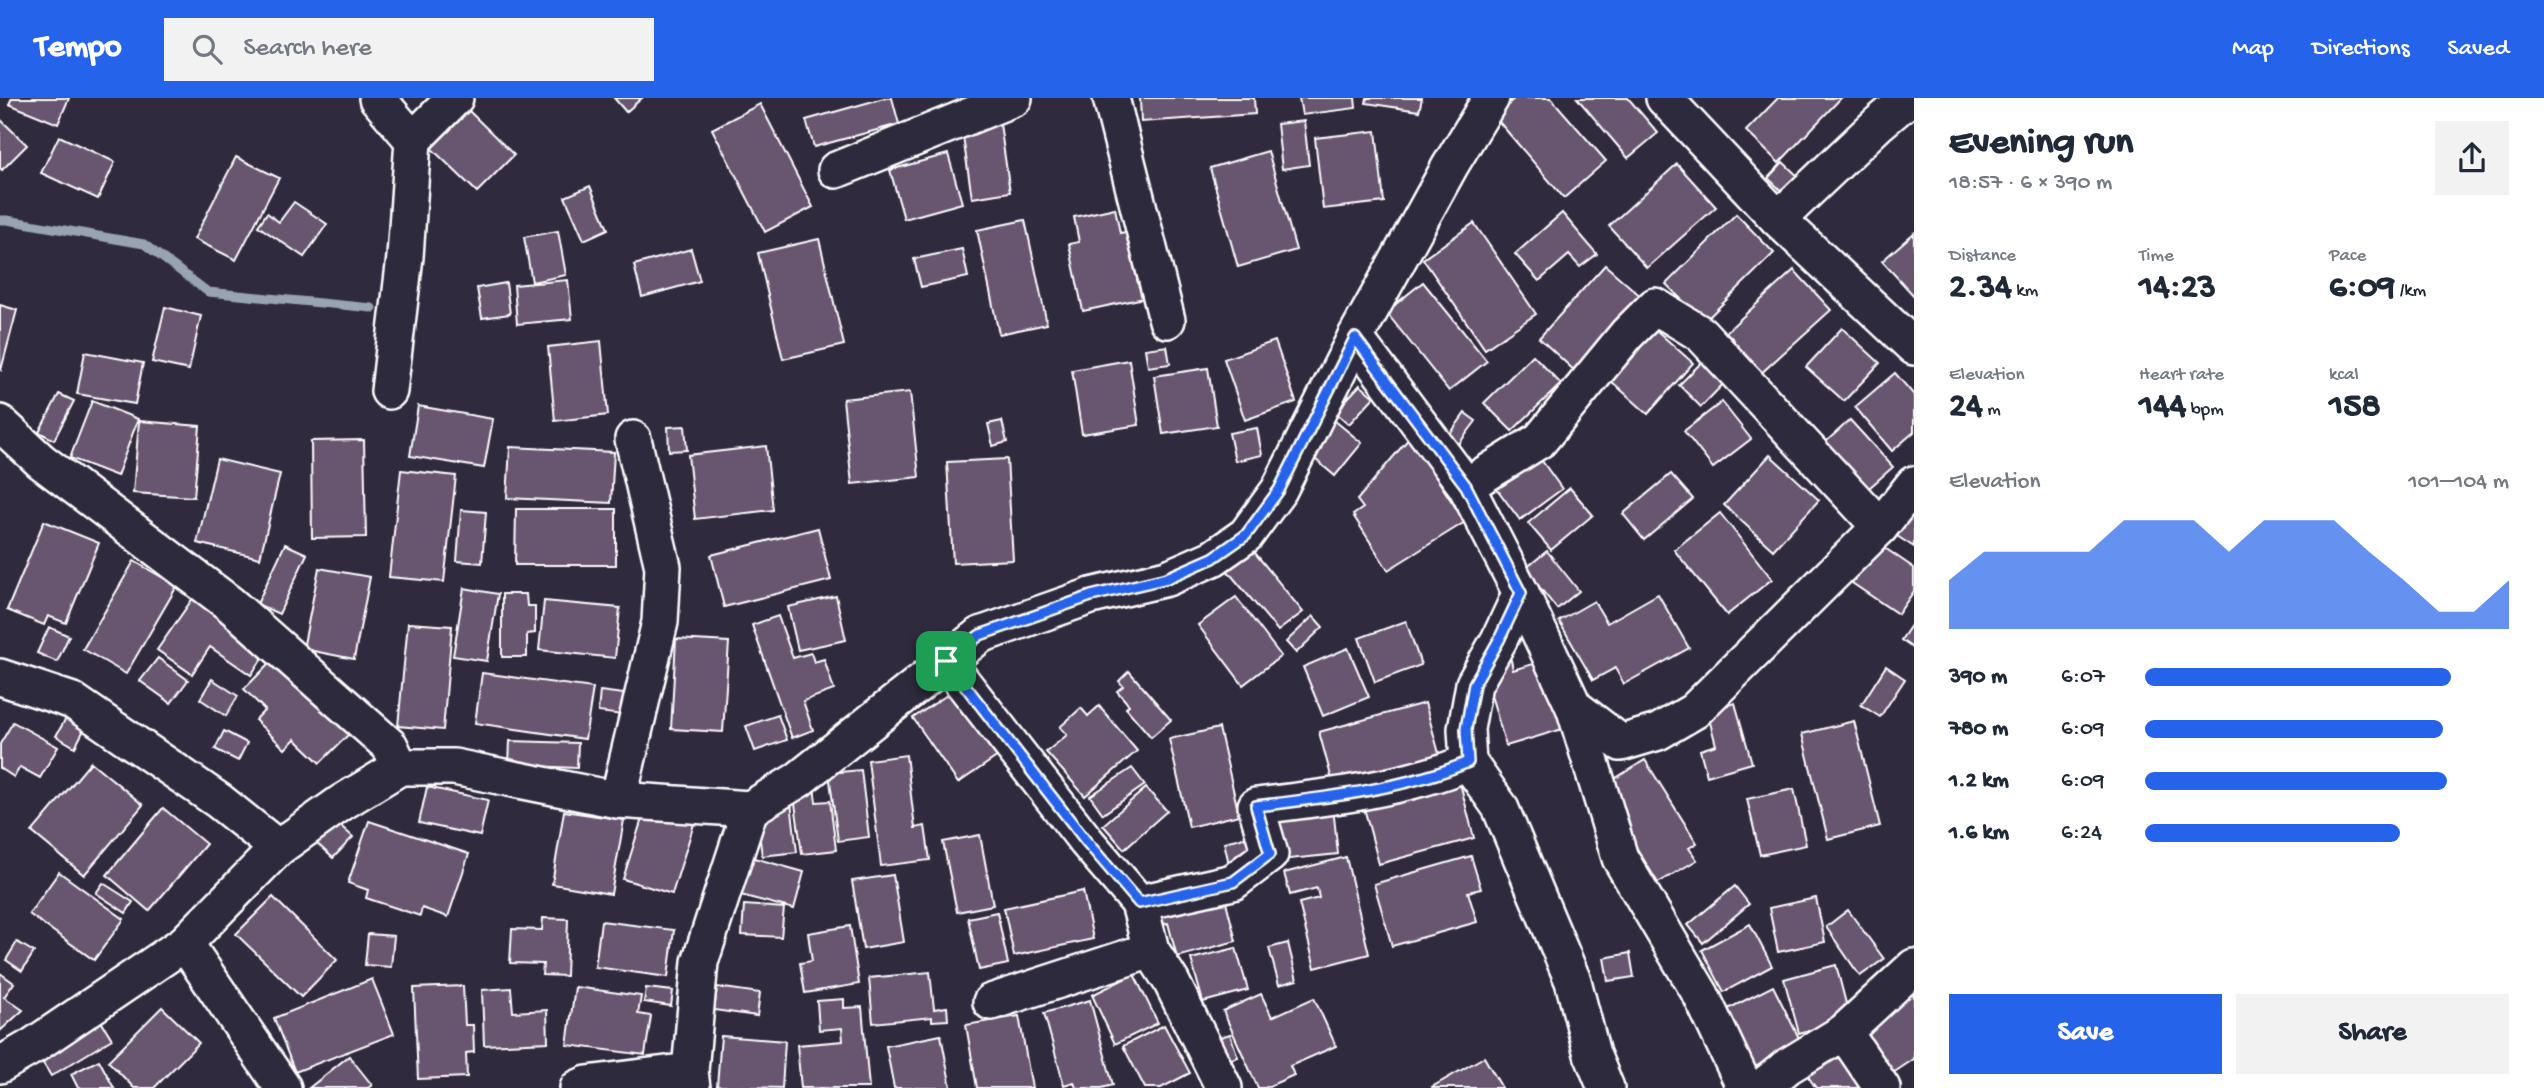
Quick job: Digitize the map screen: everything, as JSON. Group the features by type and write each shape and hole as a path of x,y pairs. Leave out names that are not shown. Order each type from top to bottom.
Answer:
{"street":[{"path":"377,98 413,139"},
{"path":"389,391 405,257 413,139 455,98"},
{"path":"836,170 1014,98"},
{"path":"1111,98 1167,320"},
{"path":"0,1065 33,1046 185,943 278,848 341,803 400,767 454,767 618,800 750,809 797,780 980,635 1091,596 1167,578 1213,558 1246,535 1279,490 1355,338 1450,166 1491,98"},
{"path":"1664,98 1779,219 1914,347"},
{"path":"1779,219 1909,98"},
{"path":"1466,486 1540,440 1628,334 1655,306 1701,334 1880,527"},
{"path":"1355,338 1466,486 1521,593 1574,707 1620,858 1701,995 1745,1088"},
{"path":"0,423 41,461 230,604 390,746 400,767"},
{"path":"618,800 660,622 663,567 634,439"},
{"path":"1574,707 1621,743 1658,732 1694,711 1880,527 1914,484"},
{"path":"1521,593 1474,684 1466,729 1468,762 1500,807 1573,981 1592,1054 1606,1088"},
{"path":"946,661 1086,841 1139,903 1151,950 1171,981 1223,1088"},
{"path":"0,677 73,701 219,801 278,848"},
{"path":"1139,903 1233,882 1270,854 1256,806 1331,797 1445,772 1468,762"},
{"path":"578,1088 587,1084 691,1079 700,962 750,809"},
{"path":"185,943 283,1088"},
{"path":"991,1002 1151,950"},
{"path":"1761,1088 1788,1066 1844,1032 1914,967"},
{"path":"1844,1032 1882,1088"}],"building":[{"path":"12,98 69,98 58,124 9,104"},
{"path":"614,98 642,98 626,112"},
{"path":"892,98 899,124 814,147 806,120"},
{"path":"1140,98 1254,98 1255,114 1141,122"},
{"path":"1299,98 1355,98 1356,108 1302,115"},
{"path":"1367,98 1422,98 1419,111 1366,103"},
{"path":"1515,98 1551,98 1606,161 1564,198 1494,116"},
{"path":"1577,98 1628,98 1658,133 1628,158"},
{"path":"1778,98 1841,98 1779,163 1746,131"},
{"path":"760,104 813,207 765,232 712,129"},
{"path":"467,109 514,155 477,192 430,147"},
{"path":"999,117 1010,192 972,198 961,123"},
{"path":"0,119 27,145 2,170 0,168"},
{"path":"1304,121 1309,165 1282,169 1277,124"},
{"path":"1376,131 1384,202 1323,209 1315,138"},
{"path":"59,136 115,162 98,199 41,173"},
{"path":"1268,151 1296,250 1238,267 1210,168"},
{"path":"948,154 962,203 904,219 890,170"},
{"path":"236,157 279,178 236,260 194,239"},
{"path":"1783,162 1805,183 1790,199 1768,178"},
{"path":"1677,164 1716,207 1647,268 1609,226"},
{"path":"590,186 608,229 584,240 565,197"},
{"path":"294,202 327,224 304,257 258,226 267,213 279,222"},
{"path":"1115,208 1120,233 1126,232 1144,298 1083,311 1069,244 1079,242 1074,217"},
{"path":"1562,213 1597,254 1580,267 1569,255 1539,281 1515,254"},
{"path":"1736,214 1774,253 1704,322 1666,284"},
{"path":"1025,220 1047,324 999,334 977,230"},
{"path":"1474,223 1536,314 1485,349 1423,259"},
{"path":"558,231 566,275 532,282 524,237"},
{"path":"1914,233 1914,296 1882,261"},
{"path":"819,239 844,345 783,359 758,253"},
{"path":"691,249 700,281 642,297 634,265"},
{"path":"962,249 968,277 921,287 914,259"},
{"path":"1605,265 1644,299 1577,373 1539,338"},
{"path":"1794,270 1831,310 1758,376 1729,345 1734,340 1726,332"},
{"path":"568,280 572,319 517,324 514,285"},
{"path":"1423,282 1487,361 1449,391 1386,312"},
{"path":"506,283 510,314 482,318 477,288"},
{"path":"0,305 17,310 1,370 0,369"},
{"path":"165,307 201,316 189,370 152,362"},
{"path":"1646,321 1693,363 1648,414 1611,381 1634,356 1623,347"},
{"path":"1842,328 1880,363 1844,401 1806,367"},
{"path":"601,341 608,415 555,421 548,347"},
{"path":"1275,341 1296,402 1245,420 1224,359"},
{"path":"1167,346 1170,364 1148,367 1145,349"},
{"path":"85,352 143,363 135,404 77,394"},
{"path":"1533,355 1561,384 1512,431 1484,403"},
{"path":"1708,356 1730,377 1701,407 1679,385"},
{"path":"1129,360 1139,425 1082,434 1072,370"},
{"path":"1208,368 1217,426 1163,434 1154,376"},
{"path":"1895,373 1914,395 1914,432 1892,451 1855,407"},
{"path":"1360,385 1374,397 1349,424 1335,412"},
{"path":"910,392 919,477 852,484 843,399"},
{"path":"59,394 74,401 54,440 39,432"},
{"path":"92,401 138,419 117,476 70,458"},
{"path":"1722,402 1751,439 1713,468 1684,431"},
{"path":"418,406 493,419 484,468 410,456"},
{"path":"1465,413 1476,421 1458,445 1448,437"},
{"path":"1329,416 1362,443 1335,476 1302,448"},
{"path":"1850,420 1893,467 1861,495 1819,448"},
{"path":"139,421 200,426 194,497 133,493"},
{"path":"1002,421 1007,442 993,446 988,424"},
{"path":"685,426 687,450 669,451 668,427"},
{"path":"1257,428 1262,455 1235,461 1229,433"},
{"path":"1410,437 1465,522 1388,570 1353,515 1363,508 1357,500"},
{"path":"364,440 366,537 312,538 311,441"},
{"path":"766,446 773,510 695,519 688,455"},
{"path":"510,447 614,452 611,503 507,498"},
{"path":"1537,454 1562,489 1520,520 1494,485"},
{"path":"1770,455 1819,500 1773,550 1724,505"},
{"path":"217,459 280,474 260,558 197,543"},
{"path":"1007,459 1013,560 953,563 947,462"},
{"path":"401,470 456,476 444,582 389,577"},
{"path":"1671,474 1693,499 1644,540 1623,514"},
{"path":"1570,488 1593,515 1551,550 1528,523"},
{"path":"516,509 616,509 616,565 515,565"},
{"path":"461,510 486,512 482,563 457,561"},
{"path":"1914,510 1914,547 1897,536"},
{"path":"1720,513 1772,579 1727,615 1674,550"},
{"path":"44,521 99,543 66,623 48,616 44,625 7,610"},
{"path":"818,528 831,580 724,607 711,555"},
{"path":"285,544 307,554 279,614 257,604"},
{"path":"1879,544 1914,568 1914,591 1898,614 1852,583"},
{"path":"1251,548 1303,612 1278,631 1226,569"},
{"path":"1547,551 1579,591 1557,609 1525,569"},
{"path":"134,561 177,586 126,674 83,649"},
{"path":"319,568 370,577 354,659 303,649"},
{"path":"200,588 270,647 251,675 210,647 192,674 157,650"},
{"path":"464,588 498,594 487,661 453,656"},
{"path":"502,594 526,594 527,606 535,606 535,633 527,634 527,657 502,657"},
{"path":"1658,594 1689,648 1624,684 1615,668 1593,680 1559,621 1594,601 1607,623"},
{"path":"836,596 846,640 798,650 788,607"},
{"path":"1236,597 1281,656 1243,685 1198,625"},
{"path":"544,601 620,608 615,658 539,650"},
{"path":"778,616 793,658 811,653 814,662 824,659 834,690 803,701 813,730 792,738 752,625"},
{"path":"1313,616 1323,627 1296,653 1286,642"},
{"path":"1406,621 1421,665 1375,682 1359,638"},
{"path":"1914,621 1914,649 1901,640"},
{"path":"408,623 452,626 443,730 398,726"},
{"path":"49,627 69,636 57,662 37,653"},
{"path":"676,639 729,642 723,732 671,729"},
{"path":"1348,648 1369,697 1323,716 1303,667"},
{"path":"277,656 353,730 320,763 295,739 285,749 255,720 265,710 244,689"},
{"path":"158,658 188,680 171,703 140,681"},
{"path":"1511,660 1513,670 1546,660 1566,728 1506,746 1486,678 1490,666"},
{"path":"1886,666 1905,679 1880,717 1861,705"},
{"path":"1129,671 1171,720 1151,737 1126,708 1129,705 1117,691 1123,686 1119,681"},
{"path":"482,673 593,688 585,739 475,723"},
{"path":"212,679 238,696 226,716 200,699"},
{"path":"600,691 624,694 622,715 598,712"},
{"path":"953,691 998,756 958,783 913,718"},
{"path":"1425,703 1440,757 1334,787 1319,732"},
{"path":"1735,703 1752,763 1707,776 1700,750 1716,745 1707,711"},
{"path":"1099,706 1137,751 1085,796 1046,752 1067,735 1060,727 1081,708 1088,716"},
{"path":"778,715 787,740 755,751 746,726"},
{"path":"66,718 85,728 75,747 56,736"},
{"path":"1854,721 1880,826 1828,839 1802,734"},
{"path":"13,722 58,747 40,778 20,767 14,777 0,768 0,744"},
{"path":"1219,728 1239,815 1189,827 1169,739"},
{"path":"224,731 247,743 238,761 215,749"},
{"path":"510,741 578,743 577,768 509,765"},
{"path":"906,755 915,828 925,826 930,860 881,866 868,760"},
{"path":"1645,760 1697,843 1689,848 1697,860 1658,883 1600,788"},
{"path":"91,762 143,805 84,875 32,832"},
{"path":"1132,768 1145,785 1103,814 1090,796"},
{"path":"861,770 869,837 838,841 829,773"},
{"path":"1459,779 1474,838 1379,864 1363,804"},
{"path":"814,786 816,802 830,801 836,850 802,854 793,789"},
{"path":"427,787 488,800 480,836 419,823"},
{"path":"1146,788 1167,811 1124,849 1103,825"},
{"path":"1794,789 1806,845 1760,855 1747,799"},
{"path":"791,803 797,852 762,856 756,808"},
{"path":"1333,807 1338,854 1280,860 1275,813"},
{"path":"163,808 206,844 149,911 107,875"},
{"path":"645,809 694,824 672,894 623,879"},
{"path":"564,811 624,820 611,894 552,884"},
{"path":"334,820 353,837 333,858 314,841"},
{"path":"369,821 469,854 448,917 422,908 420,916 366,898 368,890 348,883"},
{"path":"1258,834 1263,856 1229,864 1224,842"},
{"path":"980,835 993,905 957,912 943,842"},
{"path":"747,856 804,872 794,909 737,894"},
{"path":"1471,856 1481,889 1468,892 1477,922 1392,946 1374,884"},
{"path":"1346,857 1369,954 1315,968 1299,903 1319,898 1317,888 1290,895 1284,873"},
{"path":"59,872 124,919 94,960 29,914"},
{"path":"893,875 904,942 863,949 852,881"},
{"path":"103,883 133,902 126,913 96,893"},
{"path":"1735,886 1749,904 1703,943 1688,925"},
{"path":"1223,890 1236,941 1177,957 1168,923 1154,927 1150,910"},
{"path":"1083,891 1093,939 1014,956 1004,908"},
{"path":"273,897 337,960 301,997 236,934"},
{"path":"1816,898 1825,942 1778,952 1769,908"},
{"path":"744,905 784,908 781,937 742,935"},
{"path":"1848,910 1884,959 1860,976 1826,927"},
{"path":"997,912 1008,964 979,970 968,918"},
{"path":"543,918 568,919 566,976 542,975 543,964 510,963 512,929 542,930"},
{"path":"601,921 674,930 668,977 595,967"},
{"path":"1750,924 1772,966 1724,992 1702,950"},
{"path":"850,926 859,984 805,993 800,963 812,961 808,933"},
{"path":"368,934 394,936 391,967 365,965"},
{"path":"17,942 34,952 22,971 6,960"},
{"path":"1288,943 1297,980 1279,985 1269,948"},
{"path":"1236,948 1248,990 1203,1002 1191,959"},
{"path":"1630,953 1634,977 1608,981 1604,958"},
{"path":"1836,965 1850,1019 1799,1033 1784,979"},
{"path":"930,972 934,1009 947,1007 948,1020 932,1021 932,1017 873,1023 869,978"},
{"path":"0,973 14,983 4,997 23,1010 0,1031"},
{"path":"1134,974 1158,1023 1115,1044 1092,995"},
{"path":"372,979 394,1034 295,1072 274,1018"},
{"path":"463,986 465,1025 473,1025 474,1052 466,1053 467,1077 418,1079 414,988"},
{"path":"1773,986 1802,1044 1747,1071 1718,1014"},
{"path":"575,987 641,996 638,1014 651,1016 645,1055 567,1045"},
{"path":"717,987 760,993 757,1016 714,1010"},
{"path":"511,988 513,1012 547,1010 548,1042 484,1045 482,990"},
{"path":"646,988 673,991 671,1006 644,1002"},
{"path":"1914,993 1914,1059 1893,1073 1862,1030"},
{"path":"1261,994 1272,1017 1314,998 1336,1046 1290,1066 1294,1075 1265,1088 1258,1088 1223,1011"},
{"path":"844,999 844,1008 862,1007 869,1088 801,1088 797,1045 843,1041 842,1028 819,1030 817,1001"},
{"path":"1090,1000 1113,1085 1102,1088 1076,1088 1074,1082 1064,1085 1044,1013"},
{"path":"162,1007 199,1043 154,1088 134,1088 108,1061"},
{"path":"1019,1016 1032,1088 977,1088 966,1025"},
{"path":"99,1018 112,1039 51,1076 38,1055"},
{"path":"1164,1025 1190,1073 1161,1088 1145,1088 1123,1046"},
{"path":"1230,1034 1238,1057 1218,1063 1211,1040"},
{"path":"941,1035 951,1088 894,1088 886,1046"},
{"path":"721,1036 785,1041 782,1088 717,1086"},
{"path":"1840,1048 1866,1088 1816,1088 1805,1072"},
{"path":"349,1056 372,1085 368,1088 309,1088"},
{"path":"1484,1057 1502,1088 1432,1087"},
{"path":"99,1060 114,1088 78,1088 71,1074"}],"waterway":[{"path":"0,220 144,244 208,292 372,308"}],"route":[{"path":"1355,338 1466,486 1521,593 1474,684 1466,729 1468,762 1445,772 1331,797 1256,806 1270,854 1233,882 1139,903 1086,841 946,661 980,635 1091,596 1167,578 1213,558 1246,535 1279,490 1355,338"}]}
